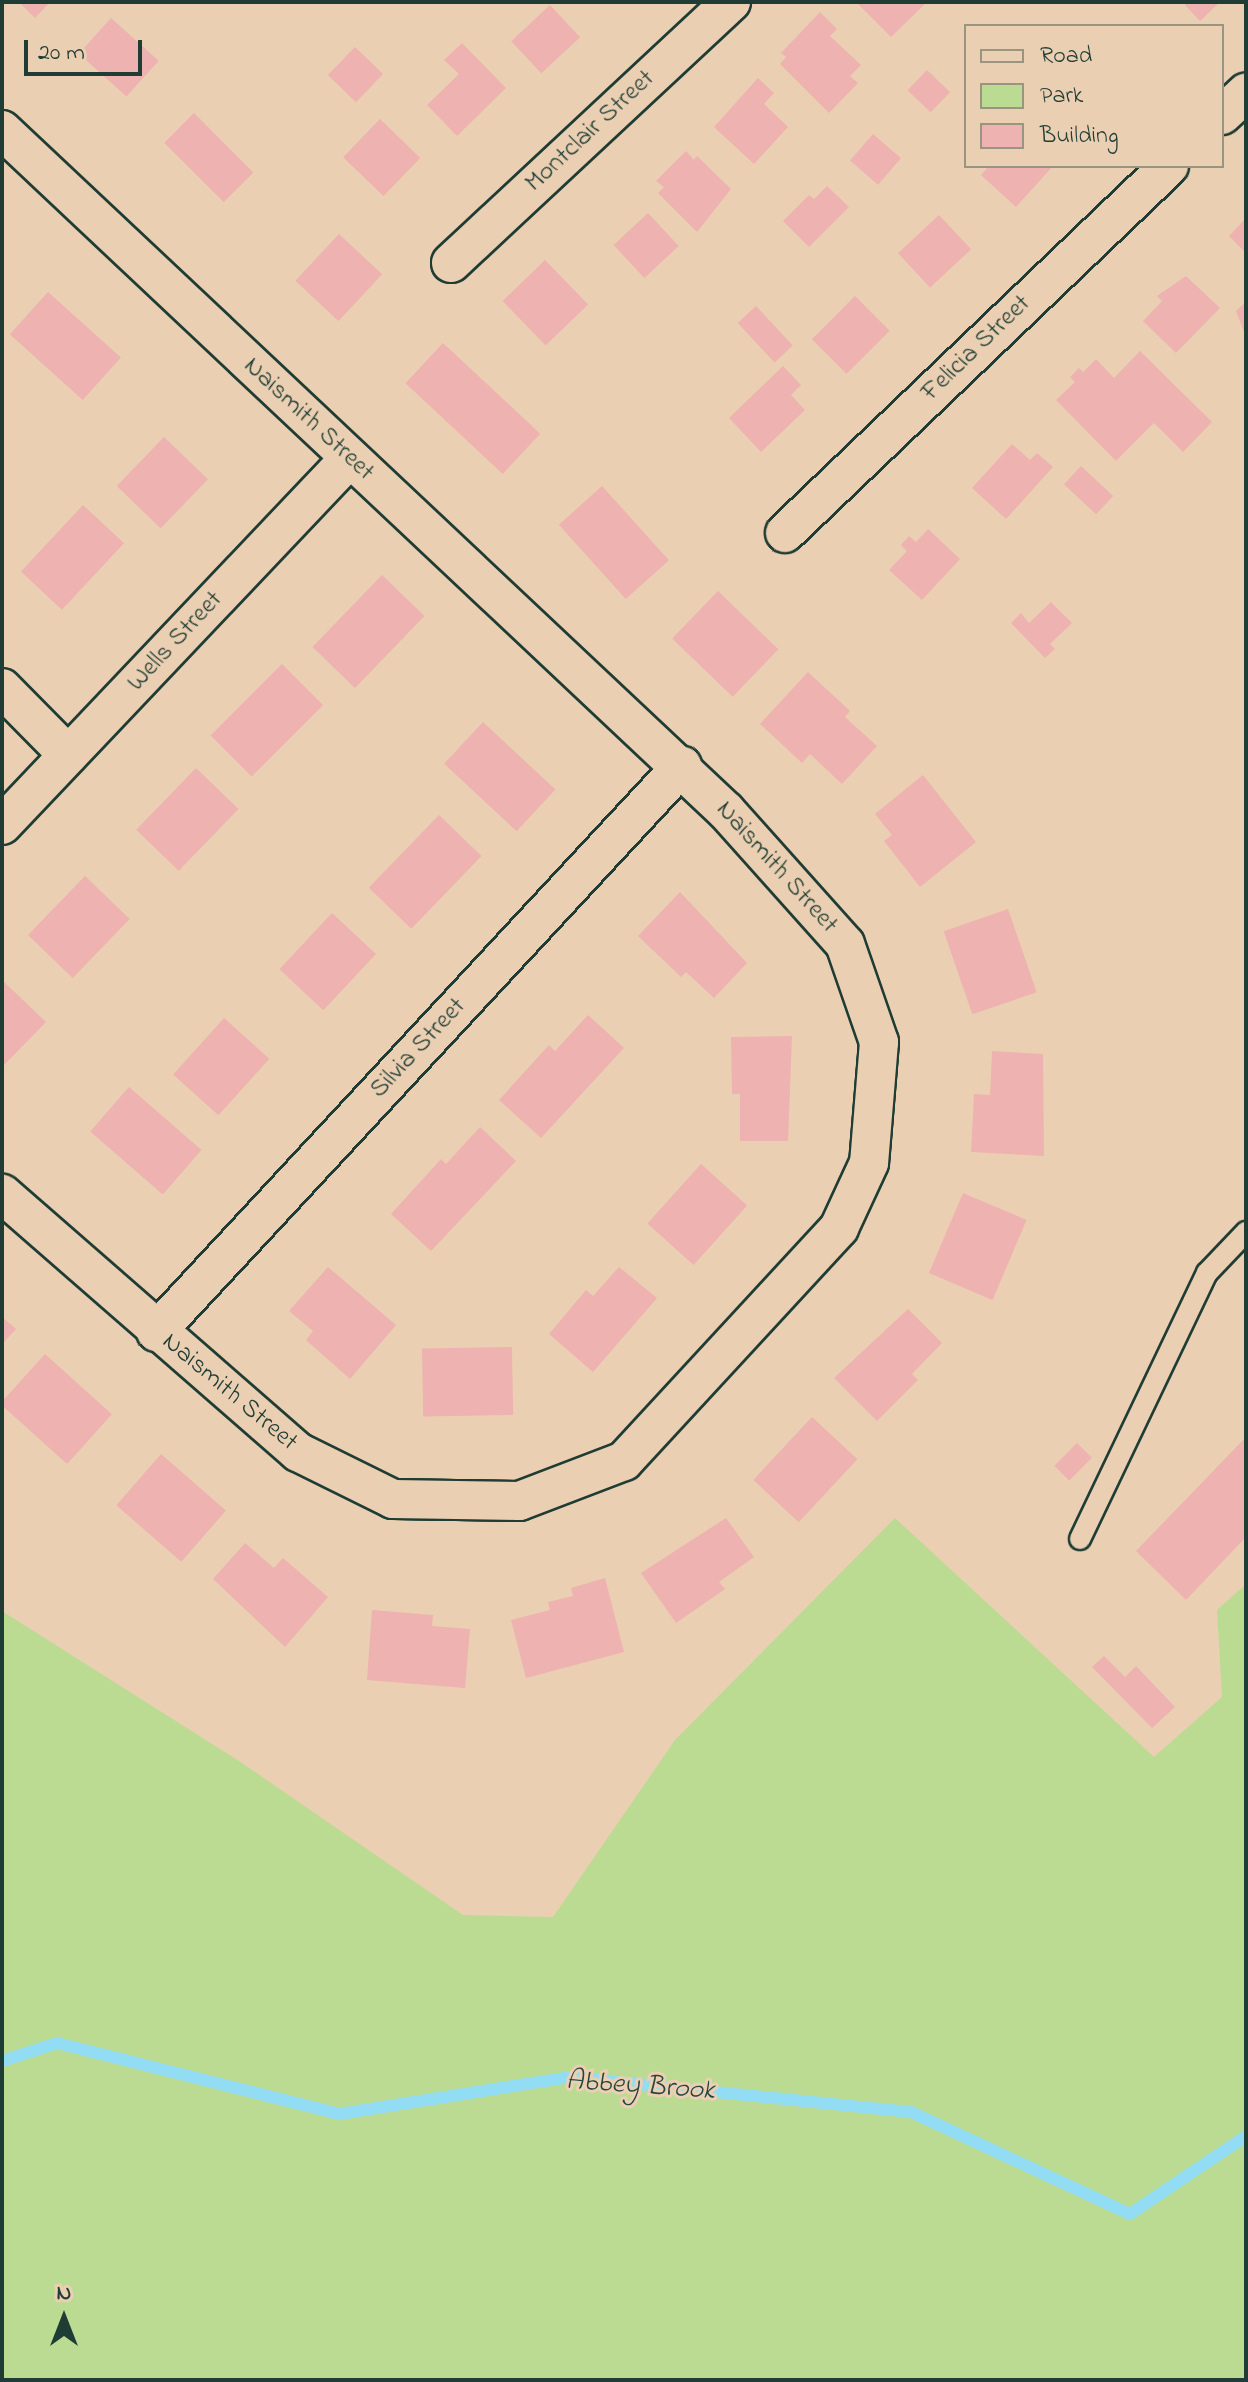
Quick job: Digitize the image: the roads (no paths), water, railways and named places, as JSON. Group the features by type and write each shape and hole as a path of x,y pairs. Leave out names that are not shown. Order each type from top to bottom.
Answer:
{"street":[{"name":"Montclair Street","path":"451,263 731,2"},
{"path":"1224,113 1246,93"},
{"name":"Naismith Street","path":"2,130 349,459 682,766 845,944 879,1042 869,1163 839,1228 624,1461 519,1501 393,1499 298,1452 156,1332 2,1194"},
{"name":"Felicia Street","path":"785,533 1167,168"},
{"name":"Wells Street","path":"2,825 349,459"},
{"path":"2,688 68,755"},
{"name":"Silvia Street","path":"156,1332 682,766"}],"lane":[{"path":"1080,1539 1207,1273 1246,1232"}],"waterway":[{"name":"Abbey Brook","path":"2,2061 57,2043 339,2114 571,2077 911,2112 1130,2214 1246,2136"}]}
